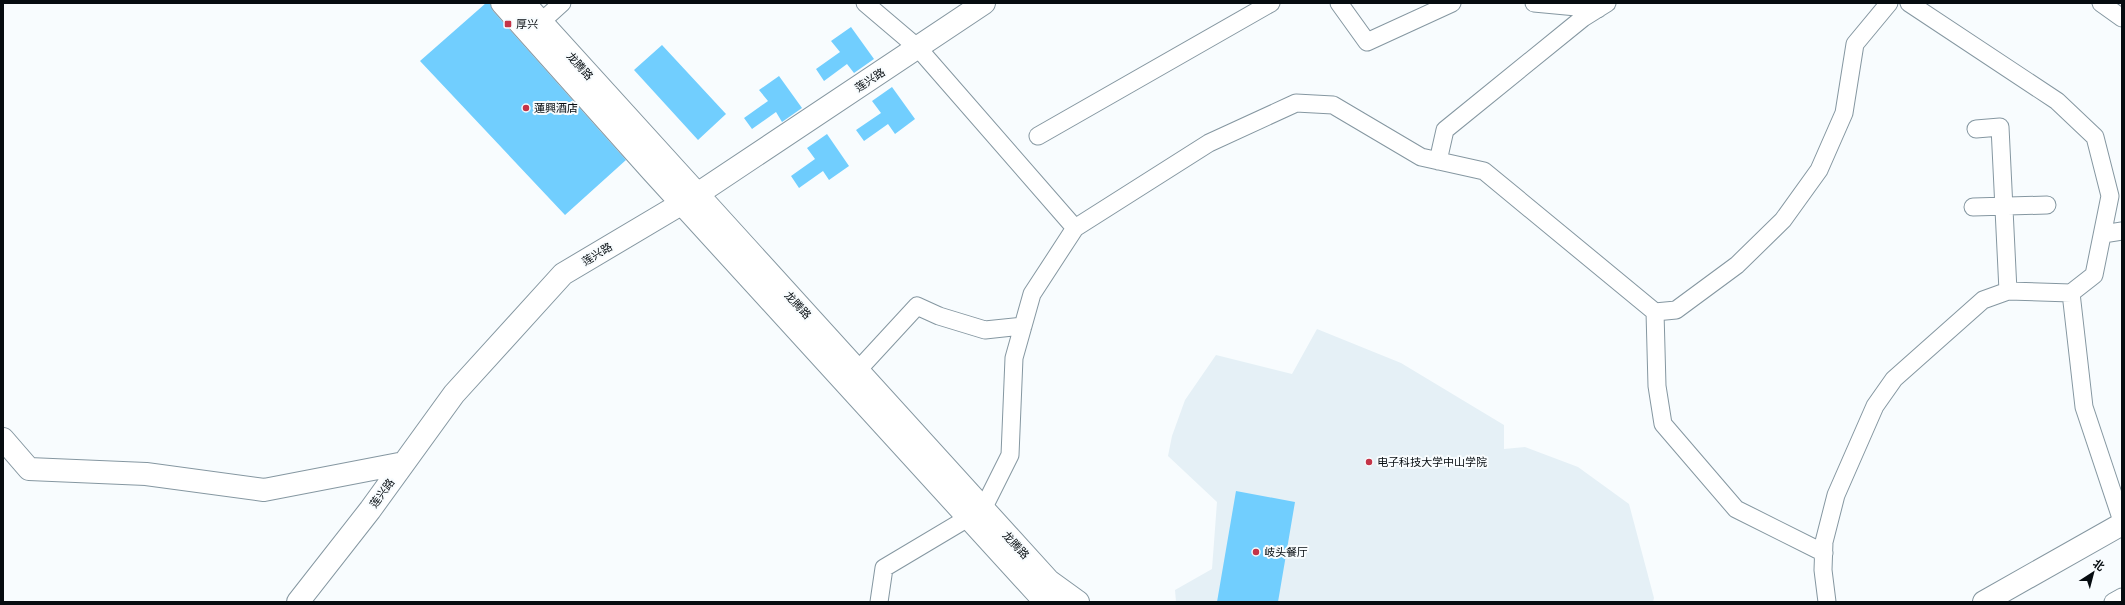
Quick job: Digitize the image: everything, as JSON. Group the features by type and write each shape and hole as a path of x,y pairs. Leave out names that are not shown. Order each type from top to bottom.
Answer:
{"street":[{"name":"龙腾路","path":"502,3 689,199 858,370 1042,595 1078,602"},
{"name":"龙腾路","path":"524,3 689,199 975,513"},
{"path":"541,22 562,3"},
{"path":"866,3 918,48 1074,228"},
{"name":"莲兴路","path":"298,602 404,463 454,394 562,274 689,199 984,3"},
{"path":"1038,136 1271,3"},
{"path":"1339,3 1367,42 1452,3"},
{"path":"1534,3 1602,6"},
{"path":"879,602 884,568 975,513 1010,455 1014,358 1032,294 1074,228 1209,143 1296,103 1333,105 1421,157 1484,170 1655,312 1676,310 1737,265 1784,220 1819,170 1844,113 1855,44 1889,3"},
{"path":"1827,602 1823,570 1824,542 1836,495 1875,406 1890,384 1983,300 2008,291 2071,293 2094,275 2110,196 2095,137 2057,101 1909,3"},
{"path":"2101,3 2122,18"},
{"path":"1438,160 1445,130 1577,23 1602,6"},
{"path":"1976,129 2000,127 2008,291"},
{"path":"1973,207 2048,205"},
{"path":"2102,234 2122,231"},
{"path":"1984,602 2122,523 2084,407 2071,293"},
{"path":"858,370 917,306 939,316 985,330 1023,326"},
{"path":"1655,312 1657,386 1663,424 1736,509 1824,553"},
{"path":"3,439 30,469 146,474 264,490 404,463"},
{"path":"2113,602 2122,597"}],"shaded area":[{"name":"电子科技大学中山学院","path":"1317,329 1401,363 1504,425 1504,449 1525,447 1578,467 1629,504 1654,598 1653,602 1176,602 1175,590 1212,569 1217,502 1168,456 1172,436 1185,400 1216,355 1292,374"}],"building":[{"name":"蓮興酒店","path":"486,3 490,3 493,11 626,160 565,215 420,61"},
{"path":"851,27 874,59 854,73 847,64 824,81 816,69 840,52 831,41"},
{"path":"662,45 726,114 698,140 634,70"},
{"path":"779,76 802,108 782,122 776,112 752,129 744,118 768,101 759,90"},
{"path":"892,87 915,119 895,134 888,124 864,141 856,130 881,113 872,101"},
{"path":"827,134 849,166 829,180 823,171 799,188 791,176 815,159 807,148"},
{"name":"岐头餐厅","path":"1236,491 1295,502 1278,602 1217,602"}],"place":[{"name":"厚兴","path":"508,24"},
{"name":"蓮興酒店","path":"526,108"},
{"name":"电子科技大学中山学院","path":"1369,462"},
{"name":"岐头餐厅","path":"1256,552"}]}
